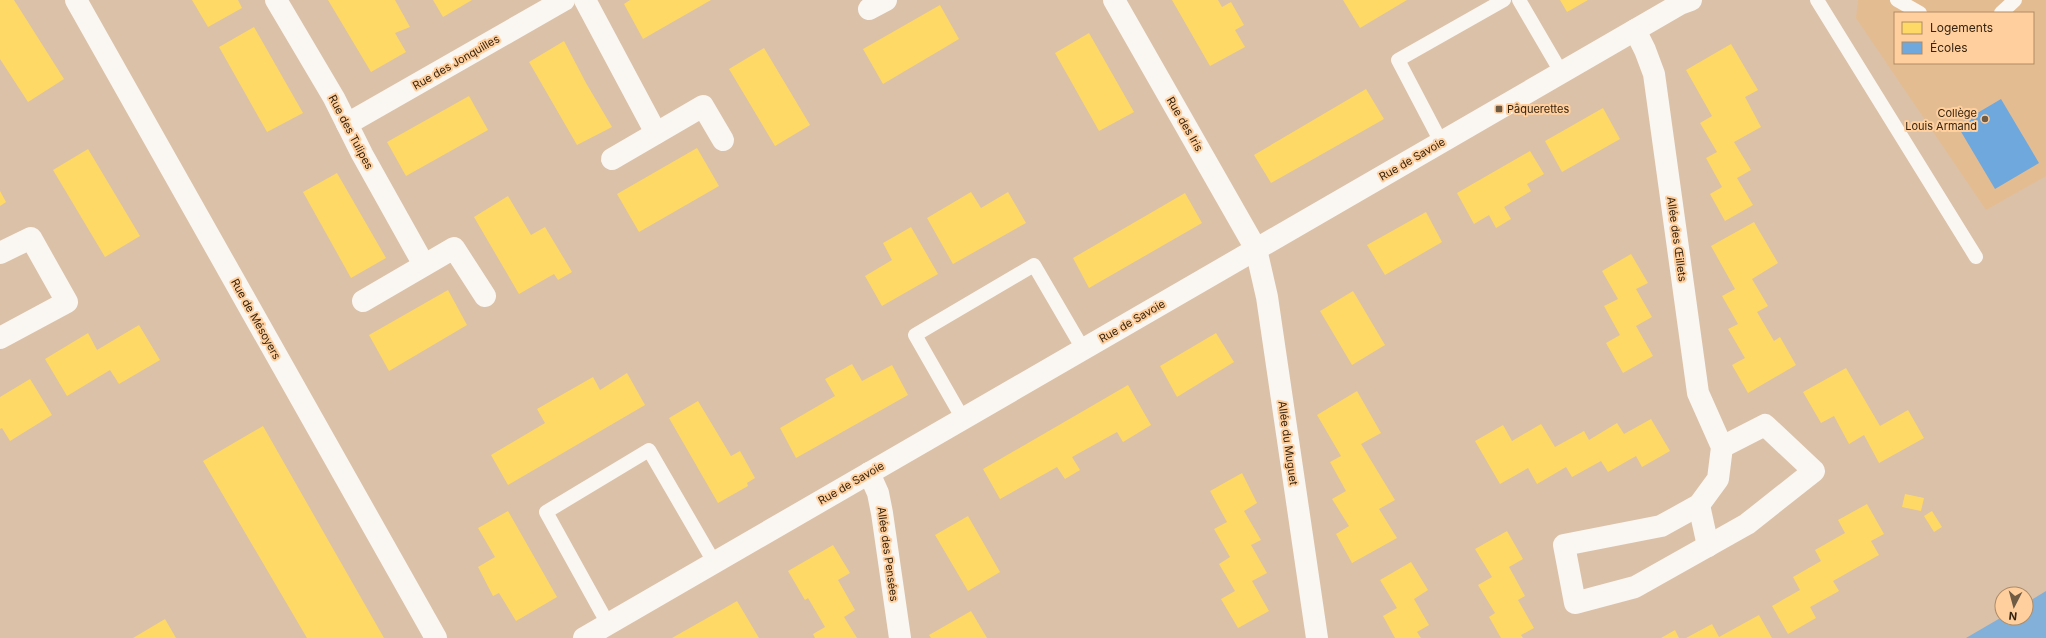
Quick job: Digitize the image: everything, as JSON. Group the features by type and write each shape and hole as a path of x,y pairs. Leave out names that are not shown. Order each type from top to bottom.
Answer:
{"street":[{"name":"Rue de Mésoyers","path":"76,0 436,638"},
{"name":"Rue des Tulipes","path":"276,0 348,124 424,265"},
{"name":"Rue des Jonquilles","path":"348,124 564,0"},
{"path":"584,0 656,133"},
{"name":"Rue des Iris","path":"1114,0 1256,249"},
{"name":"Rue de Savoie","path":"584,638 1685,1"},
{"name":"Allée des Œillets","path":"1635,30 1646,50 1654,74 1698,393 1722,447"},
{"path":"612,159 703,106 723,140"},
{"path":"0,253 31,238 67,302 0,338"},
{"path":"363,301 454,248 485,296"},
{"name":"Allée du Muguet","path":"1256,249 1267,297 1317,638"},
{"path":"1765,425 1814,471 1747,524 1635,587 1575,603 1564,545 1661,526 1699,505 1718,479 1722,447 1765,425"},
{"name":"Allée des Pensées","path":"869,473 878,493 882,513 900,638"},
{"path":"1699,505 1708,546"}],"lane":[{"path":"1441,142 1398,60 1504,0"},
{"path":"1519,0 1561,72"},
{"path":"1897,0 1918,12"},
{"path":"2002,12 2015,0"},
{"path":"1821,1 1976,257"},
{"path":"963,419 915,335 1034,265 1083,349"},
{"path":"608,624 546,512 649,450 714,562"}],"shaded area":[{"name":"Collège Louis Armand","path":"1858,0 2046,0 2046,176 1986,210 1856,18"}],"water":[{"path":"2046,591 2046,638 1966,638 1994,622 1994,626 2034,626 2034,598"}],"building: Logements":[{"path":"0,0 14,0 64,79 28,102 0,59"},
{"path":"192,0 238,0 242,8 208,27"},
{"path":"328,0 395,0 410,27 395,33 406,52 371,72"},
{"path":"433,0 472,0 443,17"},
{"path":"630,0 711,0 643,39 624,4"},
{"path":"1172,0 1218,0 1222,7 1231,2 1244,25 1235,30 1245,47 1210,66"},
{"path":"1343,0 1407,0 1360,28"},
{"path":"1560,0 1588,0 1567,12"},
{"path":"940,5 959,39 883,84 863,49"},
{"path":"254,27 303,113 267,132 219,47"},
{"path":"1089,33 1134,112 1099,131 1055,53"},
{"path":"564,41 586,83 612,127 577,145 529,62"},
{"path":"1731,44 1758,90 1745,97 1761,127 1734,142 1751,170 1737,178 1753,205 1725,221 1710,194 1722,187 1706,158 1717,152 1700,123 1712,116 1686,70"},
{"path":"764,48 810,125 775,146 729,69"},
{"path":"1366,89 1384,119 1271,183 1254,155"},
{"path":"469,96 488,130 406,176 387,142"},
{"path":"1603,108 1620,139 1562,172 1545,141"},
{"path":"697,148 719,186 639,232 617,194"},
{"path":"88,149 140,236 105,257 53,170"},
{"path":"1530,151 1544,174 1527,184 1531,191 1504,207 1511,219 1496,228 1489,215 1474,224 1457,193"},
{"path":"337,173 386,258 351,278 303,192"},
{"path":"0,191 6,202 0,206"},
{"path":"971,192 981,208 1008,192 1026,223 953,264 927,218"},
{"path":"1185,193 1202,223 1089,288 1073,258"},
{"path":"508,196 531,235 545,227 572,272 558,280 554,274 519,294 474,217"},
{"path":"1426,212 1442,242 1385,275 1367,245"},
{"path":"1754,222 1778,263 1752,279 1768,306 1757,312 1774,341 1780,337 1796,365 1748,393 1732,365 1745,358 1728,329 1738,324 1722,296 1735,289 1711,246"},
{"path":"911,227 938,274 882,306 865,276 892,260 883,243"},
{"path":"1631,254 1648,283 1636,289 1652,317 1636,326 1653,356 1623,373 1606,343 1620,335 1604,306 1618,299 1602,271"},
{"path":"448,290 467,325 389,371 369,335"},
{"path":"1353,291 1385,345 1352,365 1320,311"},
{"path":"139,325 160,360 119,384 110,370 67,396 45,359 88,333 97,350"},
{"path":"1216,333 1234,362 1177,397 1160,366"},
{"path":"852,364 862,381 892,365 908,395 796,458 780,428 835,396 825,379"},
{"path":"1846,368 1880,426 1908,410 1924,438 1879,463 1864,435 1849,444 1834,416 1821,423 1803,392"},
{"path":"627,373 645,405 508,485 491,455 545,423 537,409 593,377 600,390"},
{"path":"30,379 52,415 10,441 2,428 0,429 0,397"},
{"path":"1128,385 1151,425 1123,442 1117,432 1072,457 1080,470 1065,479 1057,467 1000,499 983,469"},
{"path":"1357,391 1381,433 1361,444 1395,500 1379,509 1397,538 1352,563 1336,534 1349,526 1332,499 1346,491 1330,462 1341,456 1317,415"},
{"path":"698,401 731,456 740,451 755,478 747,483 748,486 718,503 669,418"},
{"path":"1651,419 1670,451 1642,467 1636,456 1608,472 1601,461 1572,477 1566,467 1537,484 1528,468 1500,484 1475,441 1503,425 1512,441 1541,424 1555,447 1584,431 1589,440 1617,423 1624,434"},
{"path":"263,426 384,638 307,638 203,461"},
{"path":"1242,473 1257,503 1244,511 1261,540 1251,545 1267,573 1252,581 1269,611 1238,628 1221,599 1235,591 1219,564 1230,557 1214,529 1227,522 1210,491"},
{"path":"1905,494 1924,498 1921,511 1902,507"},
{"path":"1867,504 1884,534 1871,541 1879,555 1833,581 1839,591 1810,607 1816,618 1788,634 1772,606 1800,590 1793,577 1821,561 1815,550 1845,533 1838,520"},
{"path":"508,511 557,597 516,621 499,593 493,596 478,567 495,557 478,528"},
{"path":"1932,511 1942,527 1934,532 1924,516"},
{"path":"968,516 1000,572 968,591 935,535"},
{"path":"1507,531 1523,559 1509,567 1525,596 1518,600 1534,628 1521,635 1523,638 1501,638 1489,617 1495,613 1478,585 1492,577 1475,549"},
{"path":"833,545 850,573 838,580 855,610 844,617 857,638 815,638 813,634 825,627 808,598 805,600 788,571"},
{"path":"1411,562 1428,590 1414,599 1429,625 1417,632 1421,638 1395,638 1383,616 1397,608 1380,580"},
{"path":"737,601 759,638 672,638 709,617"},
{"path":"971,611 987,638 931,638 929,635"},
{"path":"1759,615 1772,638 1686,638 1712,624 1719,637"},
{"path":"165,619 176,638 133,638"},
{"path":"1675,630 1679,638 1661,638"}],"building: Écoles":[{"path":"2001,99 2039,163 1995,189 1957,125"}],"place":[{"name":"Pâquerettes","path":"1499,109"},
{"name":"Collège Louis Armand","path":"1985,119"}]}
